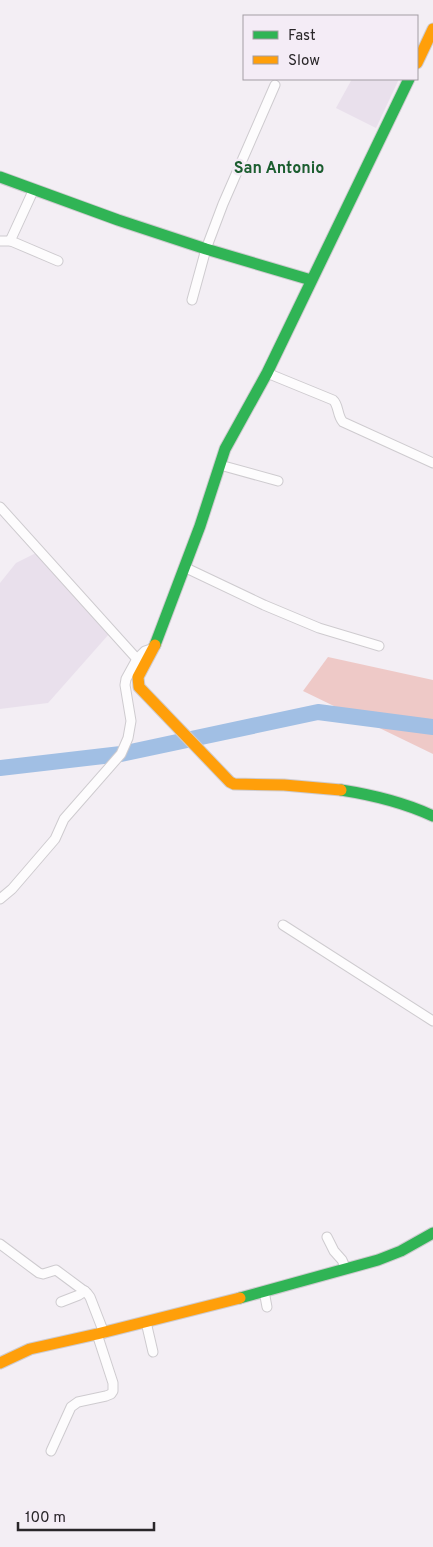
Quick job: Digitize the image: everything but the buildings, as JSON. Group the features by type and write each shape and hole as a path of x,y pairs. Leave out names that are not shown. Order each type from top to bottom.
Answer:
{"street":[{"path":"418,61 430,42 433,29"},
{"path":"409,80 267,373 228,443 154,648 138,677 139,687 144,693 227,780 234,784 293,785 352,792 404,803 419,808 433,816"},
{"path":"192,300 206,248 223,204 275,86"},
{"path":"0,177 118,220 311,280"},
{"path":"11,241 34,189"},
{"path":"0,241 11,241 58,261"},
{"path":"267,373 333,400 343,422 433,463"},
{"path":"220,464 278,481"},
{"path":"0,507 137,659"},
{"path":"184,566 264,605 304,622 379,646"},
{"path":"0,899 12,890 55,839 64,819 121,754 128,738 131,720 125,686 126,679 137,659 144,652 154,648"},
{"path":"283,925 433,1021"},
{"path":"0,1363 30,1349 101,1334 378,1260 401,1251 433,1233"},
{"path":"327,1238 346,1269"},
{"path":"0,1244 39,1273 43,1274 56,1270 85,1291 90,1297 101,1334 113,1383 112,1392 106,1396 78,1402 71,1407 51,1451"},
{"path":"61,1302 85,1291"},
{"path":"264,1292 267,1307"},
{"path":"146,1322 153,1352"}],"shaded area":[{"path":"351,80 399,80 376,128 336,108"},
{"path":"38,552 109,634 48,703 0,709 0,583 16,563"},
{"path":"328,657 433,680 433,754 303,691"}],"waterway":[{"path":"0,768 121,754 318,712 433,727"}],"traffic: fast":[{"path":"155,645 200,526 225,449 267,373 409,80"},
{"path":"0,177 118,220 206,249 311,280"},
{"path":"341,790 388,800 433,816"},
{"path":"240,1298 378,1260 401,1251 433,1233"}],"traffic: slow":[{"path":"418,61 433,29"},
{"path":"155,645 138,677 139,687 230,782 234,784 284,785 341,790"},
{"path":"0,1363 30,1349 240,1298"}],"district":[{"name":"San Antonio","path":"279,167"}]}
